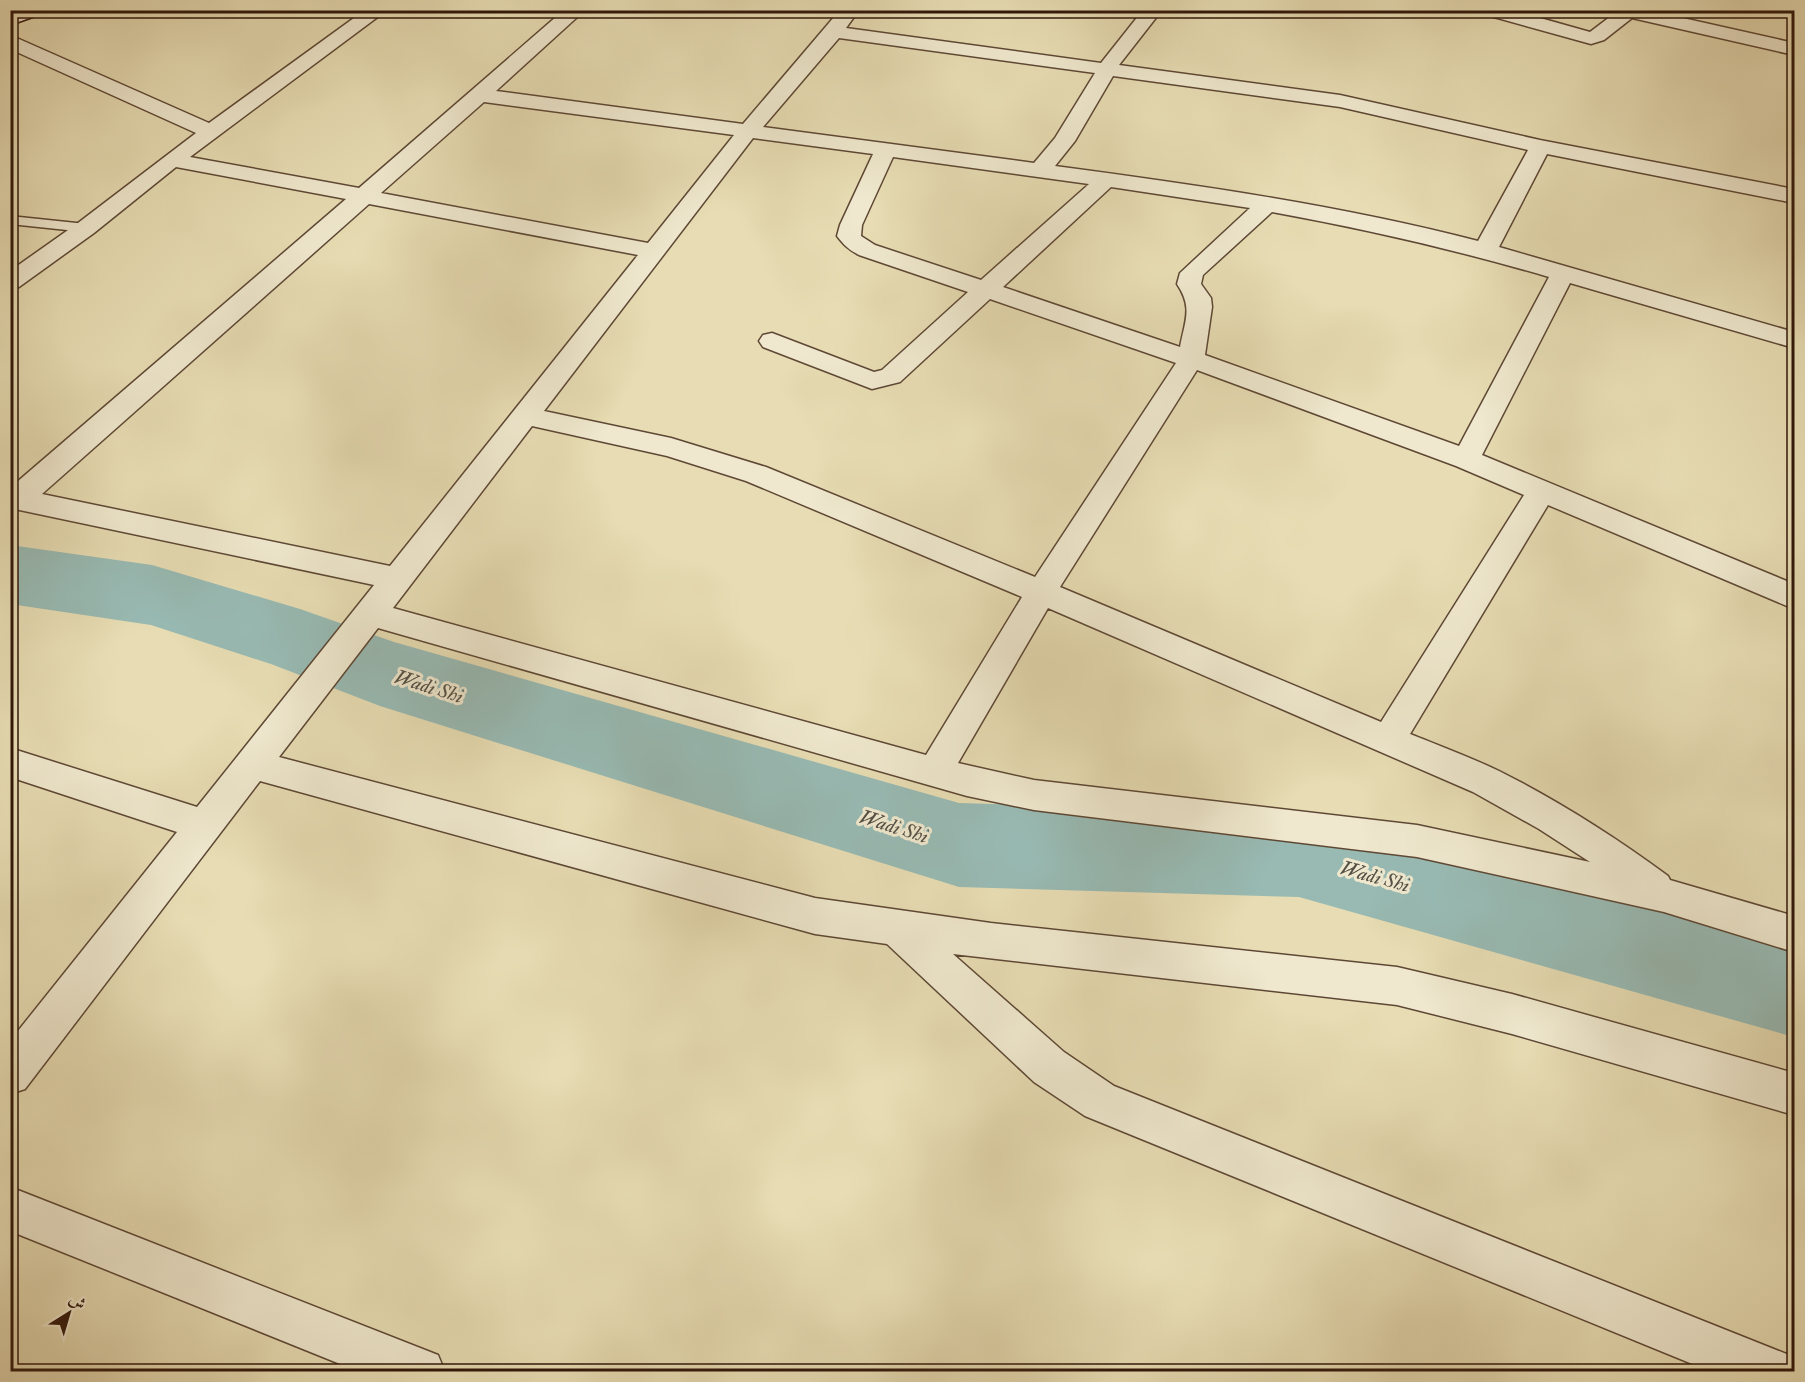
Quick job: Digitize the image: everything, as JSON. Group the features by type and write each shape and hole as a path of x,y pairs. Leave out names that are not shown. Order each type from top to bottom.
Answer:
{"street":[{"path":"10,20 35,10"},
{"path":"10,282 86,228 172,160 378,10"},
{"path":"14,499 576,10"},
{"path":"10,1074 749,130 834,32 850,10"},
{"path":"1039,171 1064,141 1116,54 1153,10"},
{"path":"1489,10 1591,38 1630,11 1794,49"},
{"path":"834,32 1106,71 1340,101 1540,146 1794,196"},
{"path":"12,43 211,132"},
{"path":"480,94 1106,180 1347,219 1485,251 1563,272 1794,340"},
{"path":"1485,251 1540,146"},
{"path":"886,149 851,225 849,236 855,244 867,250 1191,359 1466,459 1794,597"},
{"path":"172,160 655,251"},
{"path":"772,340 872,381 884,380 987,291 1106,180"},
{"path":"935,771 1041,592 1191,359 1200,307 1199,298 1189,284 1192,273 1267,205"},
{"path":"1466,459 1563,272"},
{"path":"526,416 671,447 756,474 1041,592 1485,781 1531,804 1619,861 1664,895"},
{"path":"1388,740 1542,490"},
{"path":"14,499 398,579"},
{"path":"371,614 935,771 1034,795 1417,841 1664,895 1794,934"},
{"path":"10,762 206,826"},
{"path":"254,765 815,916 992,941 1397,986 1512,1014 1794,1094"},
{"path":"897,928 1049,1067 1100,1101 1772,1371"},
{"path":"10,1209 421,1371"}],"lane":[{"path":"10,220 86,228"}],"waterway":[{"name":"Wadi Shi","path":"10,574 152,595 300,641 380,672 959,845 1299,855 1794,988"}]}
